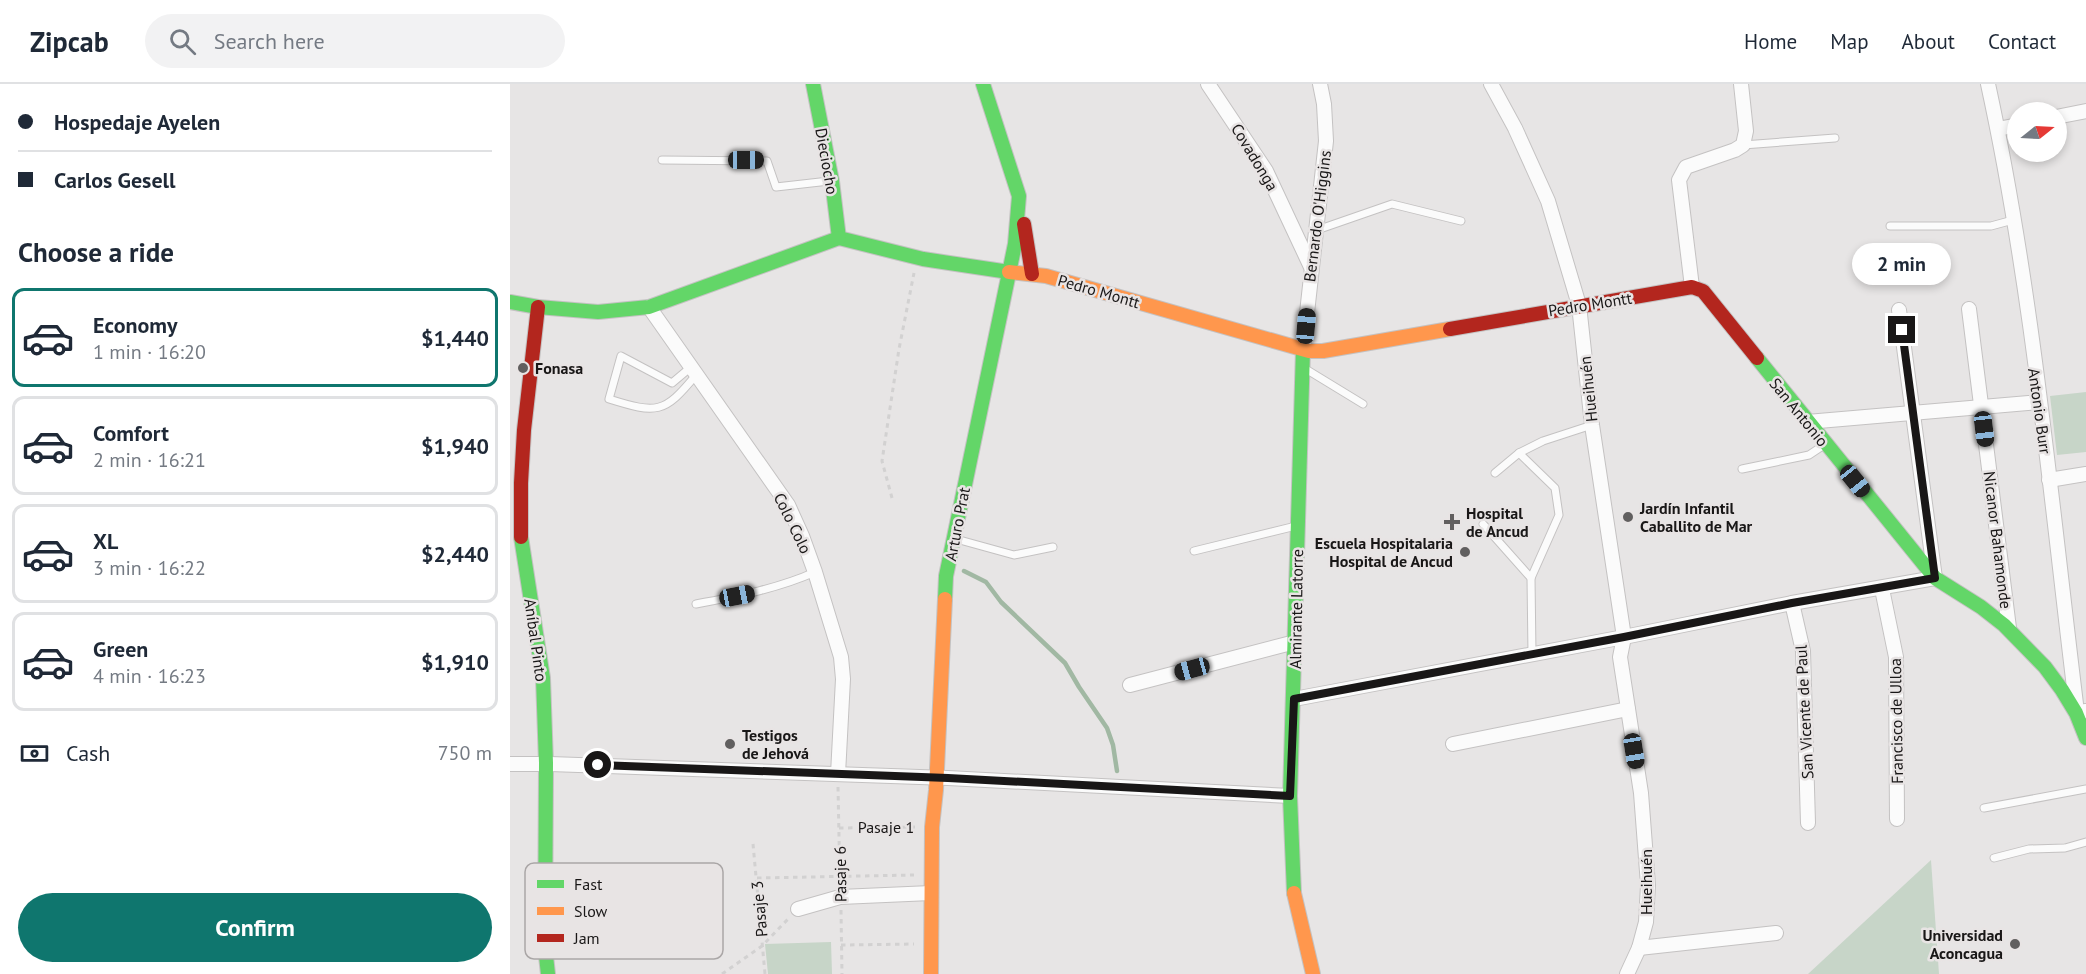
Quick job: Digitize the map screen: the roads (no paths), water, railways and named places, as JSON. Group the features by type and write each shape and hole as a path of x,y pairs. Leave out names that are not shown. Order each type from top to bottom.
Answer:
{"main road":[{"name":"Dieciocho","path":"813,84 832,181 839,238"},
{"name":"Arturo Prat","path":"931,974 932,827 946,576 1015,244 1019,196 983,84"},
{"path":"1019,196 1032,274"},
{"path":"510,302 538,307 598,312 649,307 839,238"},
{"name":"Pedro Montt","path":"839,238 884,252 917,259 1046,276 1303,349 1323,351 1692,287"},
{"name":"San Antonio","path":"1692,287 1703,291 1935,578 2009,628 2081,711"},
{"name":"Aníbal Pinto","path":"538,307 524,430 521,534 543,678 546,764 545,863"},
{"name":"Almirante Latorre","path":"1303,349 1290,796 1294,891 1313,974"},
{"name":"Antonio Burr","path":"2081,711 2086,738"},
{"name":"Aníbal Pinto","path":"546,959 548,974"}],"street":[{"name":"Covadonga","path":"1208,84 1266,171 1311,267"},
{"name":"Bernardo O'Higgins","path":"1303,349 1326,141 1324,104 1320,84"},
{"name":"Hueihuén","path":"1491,84 1515,128 1548,201 1580,305 1592,425 1624,637 1620,657 1646,838 1648,885 1646,922 1639,948 1627,974"},
{"path":"1692,287 1679,180 1686,167 1743,145 1746,131 1741,84"},
{"name":"Antonio Burr","path":"1988,84 2020,258 2081,711"},
{"path":"2067,115 2086,111"},
{"path":"1998,129 2007,127"},
{"name":"Colo Colo","path":"649,307 788,505 802,536 841,657 843,679 838,774"},
{"name":"Nicanor Bahamonde","path":"1969,309 2009,628"},
{"path":"1294,699 1792,603 1935,578 1899,310"},
{"path":"1807,422 2039,402"},
{"path":"2049,480 2086,474"},
{"name":"Francisco de Ulloa","path":"1882,589 1896,657 1897,819"},
{"name":"San Vicente de Paul","path":"1792,603 1803,651 1808,823"},
{"path":"1131,685 1295,642"},
{"path":"1453,744 1628,709"},
{"path":"510,764 936,778 1290,796"},
{"path":"798,909 840,897 931,893"},
{"path":"1639,948 1776,933"}],"lane":[{"path":"1743,145 1835,138"},
{"path":"662,160 767,161 776,187 832,181"},
{"path":"1317,230 1392,204 1461,221"},
{"path":"1890,226 1991,225 2013,220"},
{"path":"621,356 672,383 694,371 675,399 660,407 639,408 609,399 621,356"},
{"path":"1302,367 1363,404"},
{"path":"1495,473 1519,453 1543,441 1592,425"},
{"path":"1742,469 1809,455 1825,444"},
{"path":"1519,453 1555,488 1559,515 1531,578 1532,654"},
{"path":"1483,524 1531,578"},
{"path":"1194,551 1298,526"},
{"path":"954,538 1014,555 1053,547"},
{"path":"696,604 758,592 795,581 815,572"},
{"path":"1984,808 2086,789"},
{"path":"1994,858 2029,849 2065,848 2086,842"}],"waterway":[{"path":"964,571 986,582 1001,602 1065,663 1107,728 1113,745 1117,771"}],"place":[{"name":"Fonasa","path":"523,368"},
{"name":"Jardín Infantil Caballito de Mar","path":"1628,517"},
{"name":"Hospital de Ancud","path":"1452,522"},
{"name":"Escuela Hospitalaria Hospital de Ancud","path":"1465,552"},
{"name":"Testigos de Jehová","path":"730,744"},
{"name":"Universidad Aconcagua","path":"2015,944"}]}
